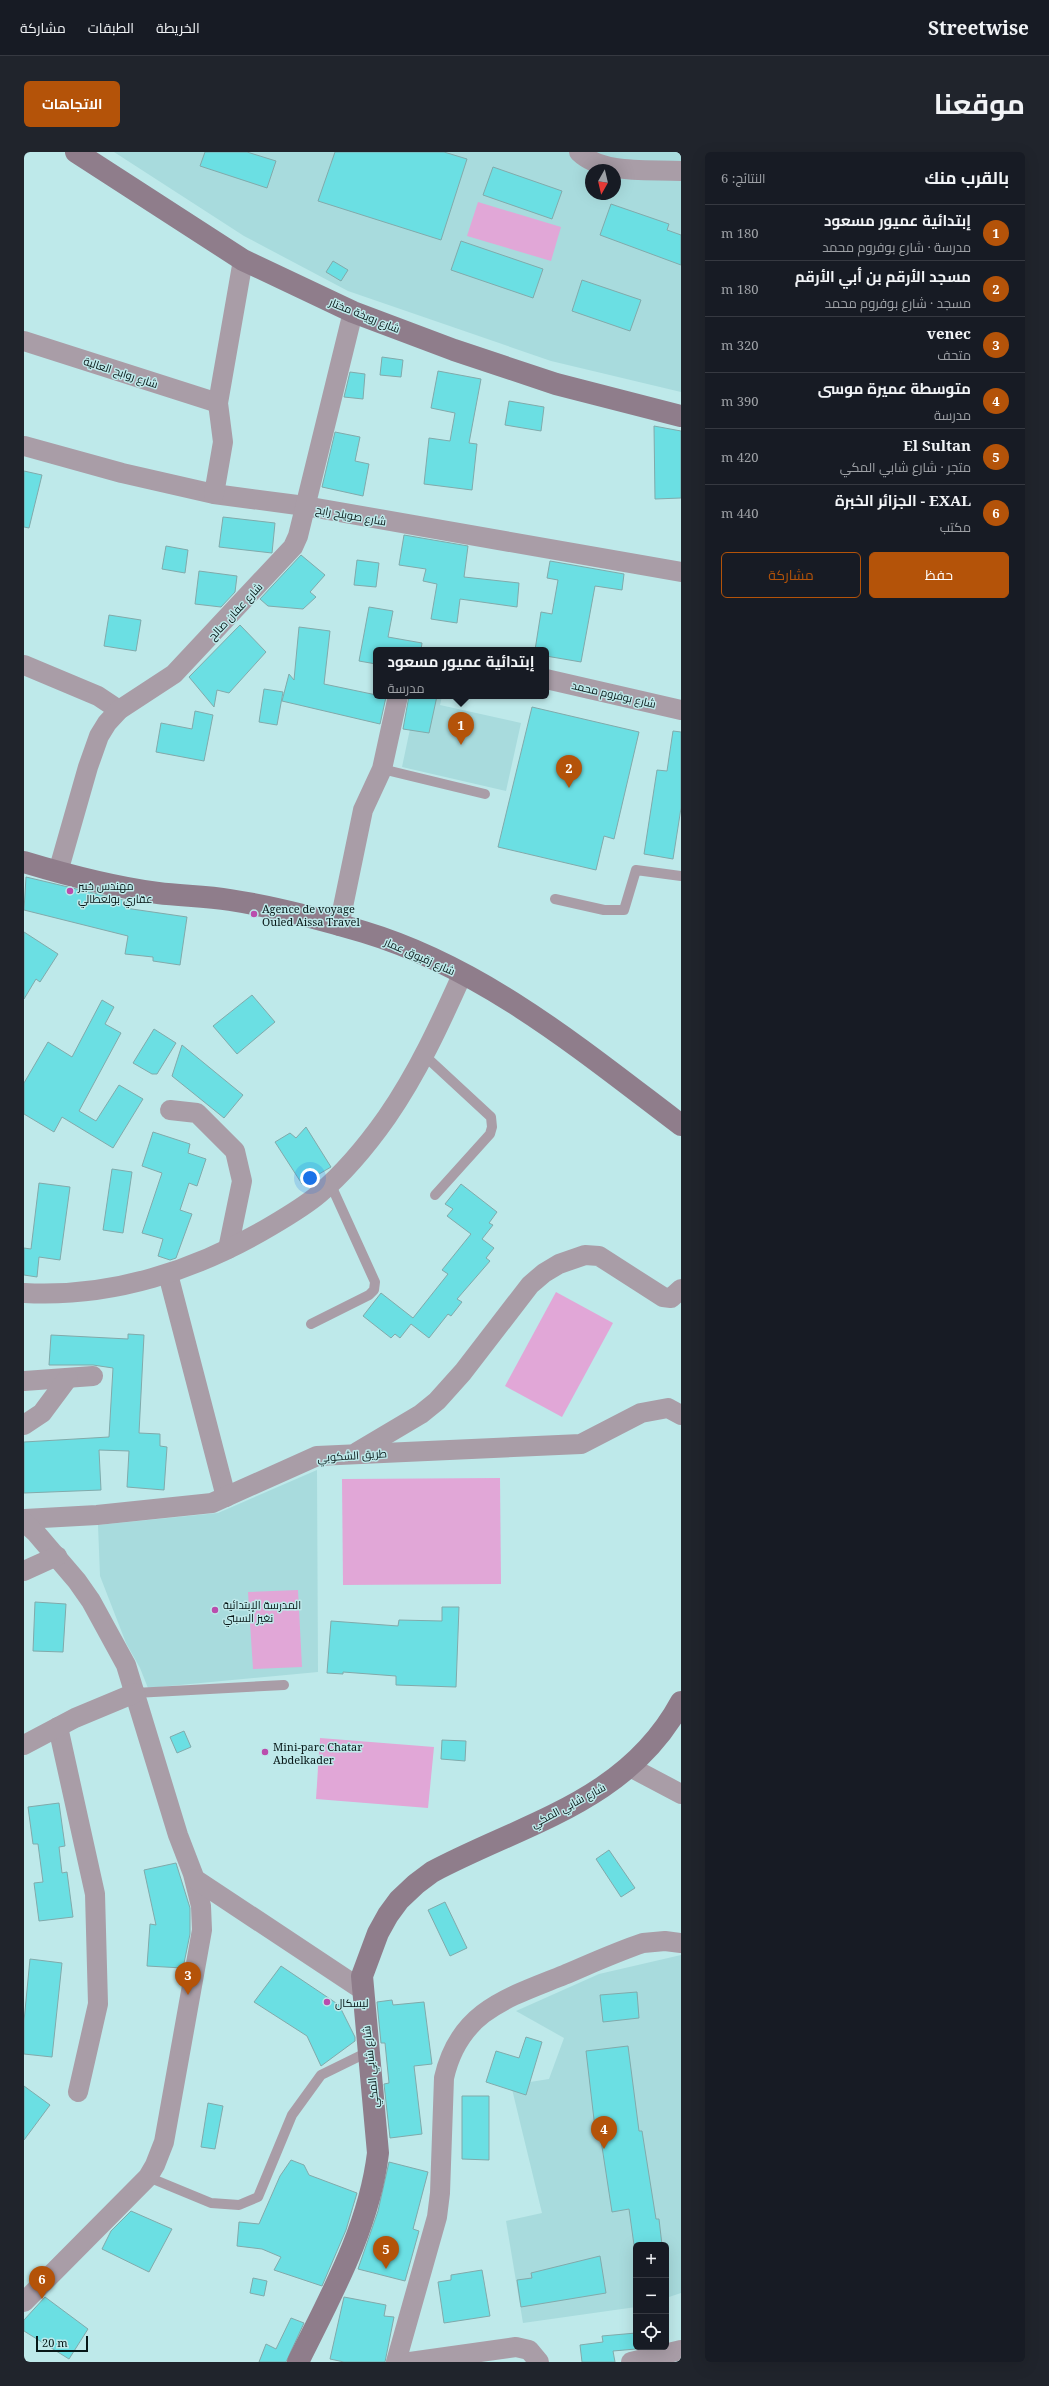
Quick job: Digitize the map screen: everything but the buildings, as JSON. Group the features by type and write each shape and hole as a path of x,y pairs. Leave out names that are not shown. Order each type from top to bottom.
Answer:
{"main road":[{"name":"شارع رويخة مختار","path":"76,152 243,260 353,312 454,350 556,384 681,416"},
{"name":"شارع زقيوق عمار","path":"24,862 58,872 157,893 229,900 263,906 339,926 400,945 462,975 526,1011 681,1125"},
{"name":"شارع شابي المكي","path":"298,2362 351,2251 366,2209 375,2174 378,2152 370,2051 362,1989 364,1966 378,1933 399,1900 416,1884 455,1860 588,1798 618,1778 656,1738 681,1702"}],"street":[{"path":"579,152 589,161 608,166 681,171"},
{"path":"214,494 223,442 218,403 243,260"},
{"name":"شارع عفان صالح","path":"58,872 99,736 119,710 174,674 288,555 298,536 353,312"},
{"name":"شارع روابح العالية","path":"24,341 218,403"},
{"name":"شارع صويلح رابح","path":"24,446 122,473 214,494 305,506 681,572"},
{"path":"24,665 98,696 119,710"},
{"name":"شارع بوفروم محمد","path":"549,680 681,710"},
{"path":"339,926 362,810 382,769 397,699"},
{"path":"24,1293 57,1293 100,1288 145,1281 168,1274 192,1266 228,1249 296,1210 330,1184 387,1116 424,1055 462,975"},
{"path":"170,1110 196,1113 236,1151 242,1182 228,1249"},
{"path":"354,1454 415,1417 437,1401 463,1372 530,1285 544,1273 559,1264 586,1255 598,1256 663,1297 671,1298 681,1289"},
{"path":"168,1274 226,1497"},
{"path":"24,1381 93,1376"},
{"path":"24,1425 42,1413 68,1378"},
{"name":"طريق الشكوبي","path":"24,1519 197,1506 226,1497 317,1456 581,1444 641,1413 668,1408 681,1415"},
{"path":"24,1522 57,1556 91,1601 126,1665 178,1835 195,1880 201,1906 202,1930 164,2142 155,2165 148,2177 24,2302"},
{"path":"24,1571 57,1556"},
{"path":"24,1745 58,1727 136,1694"},
{"path":"58,1727 95,1894 98,2004 78,2092"},
{"path":"630,1767 681,1794"},
{"path":"195,1880 362,1989"},
{"path":"396,2362 437,2217 441,2185 444,2078 447,2064 460,2038 478,2016 502,2000 638,1945 654,1941 681,1943"},
{"path":"410,2362 516,2348 529,2350 540,2362"},
{"path":"631,2362 681,2350"}],"lane":[{"path":"382,769 485,794"},
{"path":"555,899 604,910 624,910 636,870 681,876"},
{"path":"424,1055 491,1117 492,1127 490,1134 435,1195"},
{"path":"311,1324 369,1295 374,1290 375,1282 330,1184"},
{"path":"136,1694 284,1685"},
{"path":"148,2177 211,2203 239,2205 258,2197 292,2115 321,2075 370,2051"}],"shaded area":[{"path":"114,152 681,152 681,392 551,361 348,291 244,236"},
{"path":"478,202 561,227 551,261 467,236"},
{"path":"416,699 441,699 440,705 521,723 506,791 402,767"},
{"path":"556,1292 613,1323 562,1417 505,1386"},
{"name":"المدرسة الإبتدائية نغيز السبتي","path":"317,1470 318,1672 148,1688 140,1668 126,1643 100,1576 98,1525 218,1513"},
{"path":"500,1478 501,1584 343,1585 342,1479"},
{"path":"298,1590 302,1667 253,1669 248,1592"},
{"path":"320,1738 434,1747 428,1808 316,1799"},
{"path":"681,1955 681,2293 669,2297 669,2242 633,2242 633,2307 523,2323 506,2221 542,2213 511,2085 549,2079 564,2038 516,2011 599,1974"}],"place":[{"name":"إبتدائية عميور مسعود","path":"461,745"},
{"name":"مسجد الأرقم بن أبي الأرقم","path":"569,788"},
{"name":"مهندس خبير عقاري بولعطالي","path":"70,891"},
{"name":"Agence de voyage Ouled Aissa Travel","path":"254,914"},
{"name":"المدرسة الإبتدائية نغيز السبتي","path":"215,1610"},
{"name":"Mini-parc Chatar Abdelkader","path":"265,1752"},
{"name":"venec","path":"188,1995"},
{"name":"ليسكال","path":"327,2002"},
{"name":"متوسطة عميرة موسى","path":"604,2149"},
{"name":"El Sultan","path":"386,2269"},
{"name":"EXAL - الجزائر الخبرة","path":"42,2299"}]}
